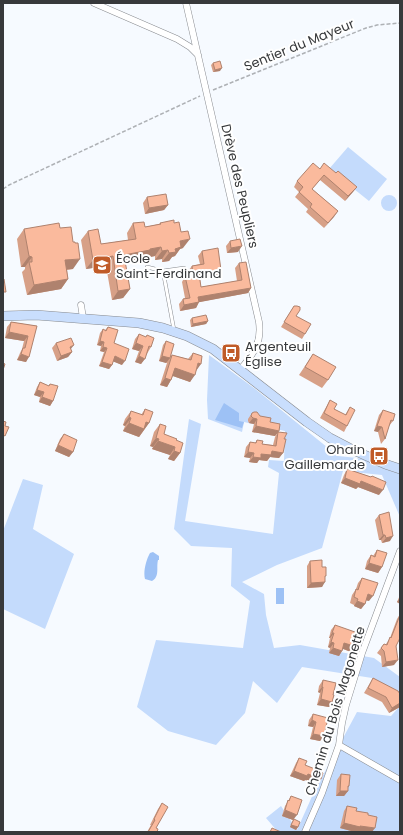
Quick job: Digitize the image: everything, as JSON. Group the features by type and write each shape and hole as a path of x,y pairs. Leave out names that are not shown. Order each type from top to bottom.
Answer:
{"main road":[{"path":"3,316 36,315 139,323 174,331 187,336 213,349 330,438 351,449 400,469"}],"street":[{"path":"94,3 177,40 190,47 199,56"},
{"name":"Drève des Peupliers","path":"186,3 260,328 260,336 256,348 240,370"},
{"path":"81,305 83,318"},
{"name":"Chemin du Bois Magonette","path":"305,832 322,793 339,745 342,723 357,668 400,551"},
{"path":"339,745 400,780"}],"lane":[{"path":"147,268 163,271 184,268"},
{"path":"163,271 174,331"}],"path":[{"name":"Sentier du Mayeur","path":"3,189 207,93 366,28 377,25 400,23"}],"shaded area":[{"path":"348,147 387,179 369,201 329,169"},
{"path":"386,195 392,195 397,200 395,209 392,211 386,211 381,206 381,200"},
{"path":"209,355 254,388 338,456 376,460 400,467 400,517 382,475 343,471 322,548 277,565 242,582 264,594 266,615 274,648 300,645 374,658 400,677 400,702 372,678 302,667 277,703 253,681 245,713 216,745 168,731 137,707 156,640 243,648 250,601 231,586 232,548 191,546 174,529 189,419 201,424 185,521 273,534 279,473 268,467 269,460 284,461 285,431 244,422 242,432 208,419 207,400"},
{"path":"224,403 239,413 239,421 244,422 242,428 215,420"},
{"path":"23,479 43,485 33,529 74,554 45,629 3,609 3,531"},
{"path":"153,552 159,556 159,560 157,563 156,577 152,581 145,579 144,573 150,553"},
{"path":"276,588 284,588 284,604 276,604"},
{"path":"400,706 400,832 278,832 266,818 281,806 297,830 314,792 357,712 391,716"}],"building":[{"path":"220,61 222,68 215,70 213,63"},
{"path":"313,163 320,169 324,163 336,173 338,171 357,187 348,196 324,175 312,189 338,211 328,223 310,207 312,204 299,192 303,187 297,181"},
{"path":"166,194 168,205 149,208 147,197"},
{"path":"174,220 174,223 179,222 181,232 188,231 190,239 180,241 181,247 175,249 176,252 169,253 168,250 162,251 161,247 124,255 130,289 118,291 113,256 93,260 88,231 98,229 101,244 136,239 133,223 144,222 145,227"},
{"path":"59,223 60,228 71,227 73,242 78,243 80,259 65,260 68,279 34,285 29,262 32,262 32,257 29,256 24,229"},
{"path":"240,239 242,246 231,248 230,241"},
{"path":"218,248 221,270 199,274 201,287 242,280 239,263 246,262 251,288 198,297 199,302 184,305 183,299 190,298 185,276 193,275 192,266 204,264 202,251"},
{"path":"4,279 6,292 3,292"},
{"path":"294,306 300,307 300,310 296,316 311,324 305,334 284,322"},
{"path":"206,315 208,321 193,324 192,318"},
{"path":"11,322 37,326 29,357 21,354 23,348 25,348 28,336 9,332"},
{"path":"108,327 118,330 114,343 129,349 125,361 115,356 112,365 102,362 107,348 103,347 104,342 100,341 103,329 106,331"},
{"path":"139,334 154,338 151,347 149,346 145,359 139,356 143,346 136,343"},
{"path":"71,338 74,345 70,347 72,352 61,356 56,343"},
{"path":"166,341 174,344 170,358 162,356"},
{"path":"193,353 202,356 201,364 198,363 195,375 175,368 171,380 165,378 172,355 191,360"},
{"path":"313,354 336,367 328,380 305,367"},
{"path":"40,382 49,386 50,384 58,386 53,401 42,397 44,392 37,390"},
{"path":"330,400 337,404 334,409 346,415 350,407 355,410 347,426 324,413"},
{"path":"145,409 153,412 149,423 146,422 144,429 129,423 131,411 143,415"},
{"path":"383,410 395,414 393,421 391,420 385,439 382,427 377,426"},
{"path":"254,412 257,412 260,416 271,418 270,422 280,424 279,431 256,426 257,419 251,416"},
{"path":"3,421 6,422 5,426 9,427 5,436 3,435"},
{"path":"160,424 166,426 164,434 183,443 180,453 174,451 175,447 158,441 159,439 156,438"},
{"path":"278,432 287,433 284,439 286,439 283,453 272,451 271,455 261,454 261,458 253,457 254,453 248,452 250,442 256,443 257,440 263,441 262,444 276,446"},
{"path":"64,434 77,440 73,452 58,445"},
{"path":"347,469 371,477 372,476 386,482 383,490 361,481 360,484 345,478"},
{"path":"389,512 393,536 386,538 385,535 383,535 379,515"},
{"path":"377,550 387,553 382,567 369,563 371,555 375,557"},
{"path":"322,560 322,567 326,567 325,582 311,583 310,561"},
{"path":"362,578 378,583 373,596 368,594 365,604 357,601 358,599 354,597 356,589 358,590"},
{"path":"400,615 400,638 396,646 398,660 386,662 384,651 381,648 384,644 387,645"},
{"path":"335,625 355,632 353,639 356,640 354,646 344,643 342,651 333,648 334,643 331,642"},
{"path":"373,678 398,691 400,694 400,703 392,708 386,697 368,688"},
{"path":"323,680 336,683 332,702 321,699"},
{"path":"313,714 328,718 324,736 313,734 316,722 312,720"},
{"path":"299,758 307,761 305,765 323,773 321,779 294,771"},
{"path":"341,774 350,775 348,791 340,791"},
{"path":"291,796 302,800 297,815 285,810"},
{"path":"162,803 168,807 156,828 158,829 157,832 148,832 155,820 154,819"},
{"path":"347,806 357,808 356,811 368,813 368,815 377,817 375,828 360,827 344,823"},
{"path":"294,819 300,822 298,827 291,825"},
{"path":"272,828 281,832 270,832"}],"place":[{"name":"École Saint-Ferdinand","path":"102,265"},
{"name":"Argenteuil Église","path":"231,353"},
{"name":"Ohain Gaillemarde","path":"379,456"}]}
